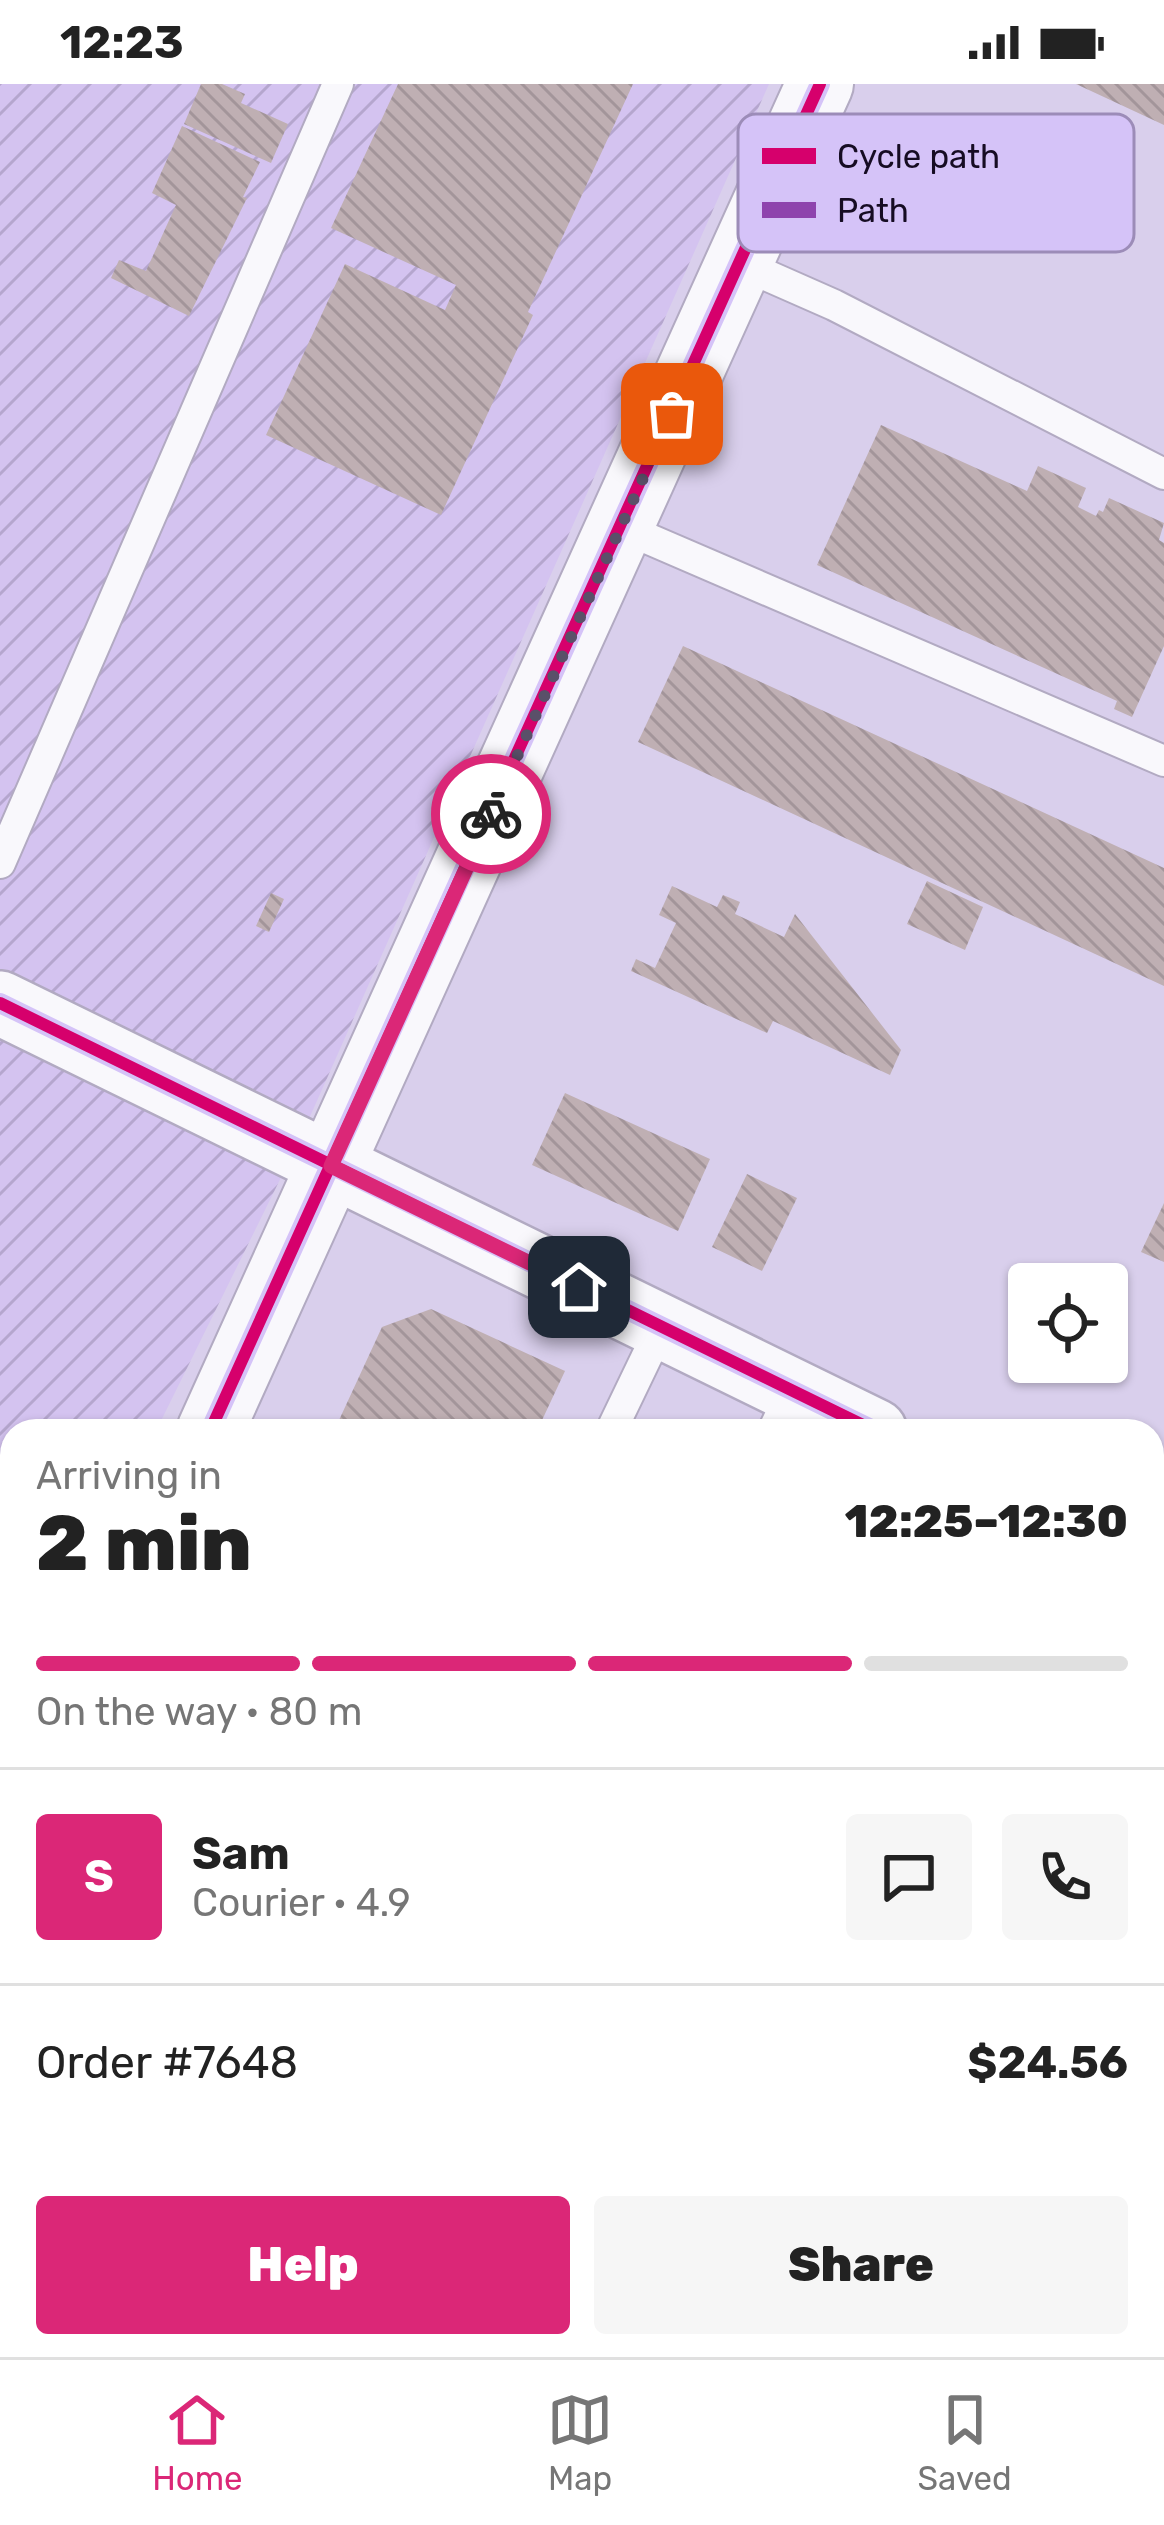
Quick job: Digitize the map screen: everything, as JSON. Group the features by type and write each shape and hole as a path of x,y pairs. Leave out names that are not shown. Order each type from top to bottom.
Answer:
{"main road":[{"path":"807,114 820,84"},
{"path":"215,1419 746,252"}],"street":[{"path":"0,1003 661,1327 782,1411 819,1419"}],"lane":[{"path":"0,863 338,84"},
{"path":"741,264 834,305 1164,474"},
{"path":"621,527 1164,761"},
{"path":"617,1419 661,1327"}],"shaded area":[{"path":"0,84 769,84 756,114 738,114 738,154 300,1139 162,1419 0,1419"}],"building":[{"path":"201,84 222,84 245,94 241,103 288,124 271,163 184,124"},
{"path":"398,84 633,84 441,515 266,435 345,264 445,310 456,285 331,228"},
{"path":"1076,84 1164,84 1164,125"},
{"path":"182,126 260,162 189,316 111,278 119,260 146,271 176,205 152,193"},
{"path":"881,425 1027,491 1038,466 1086,488 1078,507 1096,516 1109,498 1164,523 1159,540 1164,543 1164,646 1132,717 1114,709 1117,701 817,565"},
{"path":"683,646 1164,868 1164,986 638,742"},
{"path":"927,881 983,907 965,950 907,924"},
{"path":"672,886 717,907 723,895 740,902 735,914 784,937 795,914 901,1050 890,1075 773,1021 767,1033 631,971 636,959 655,968 676,923 659,915"},
{"path":"271,893 284,899 269,932 256,926"},
{"path":"565,1093 710,1159 678,1231 532,1165"},
{"path":"747,1174 797,1198 762,1271 712,1247"},
{"path":"1164,1203 1164,1262 1141,1252"},
{"path":"431,1309 565,1371 543,1419 340,1419 382,1327"}],"cycle path":[{"path":"806,114 820,84"},
{"path":"215,1419 744,252"},
{"path":"0,1003 850,1419"}],"way so far":[{"path":"491,814 672,414"}],"route":[{"path":"491,814 331,1166 579,1287"}]}
